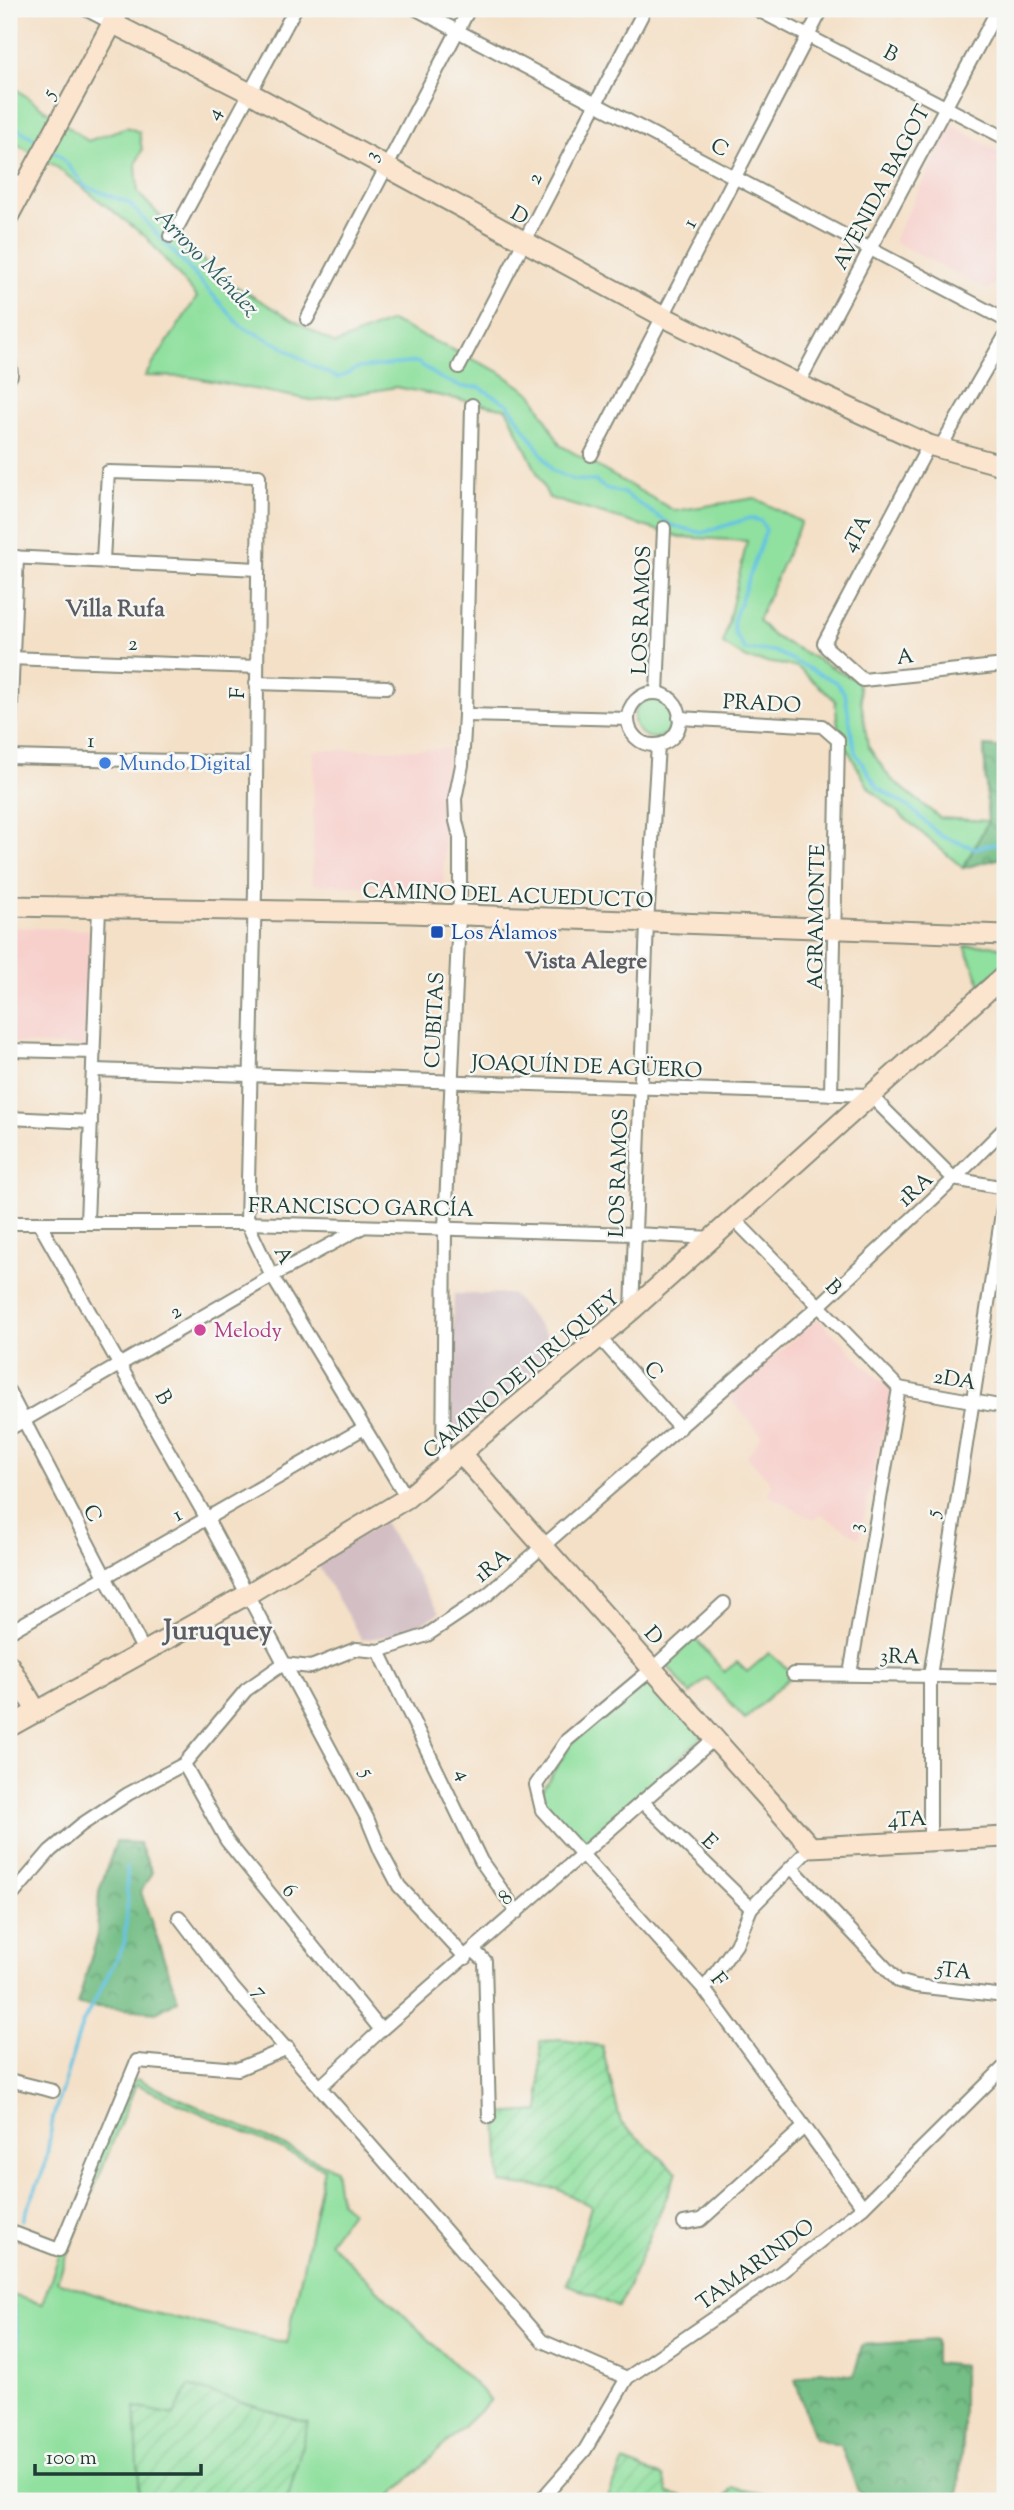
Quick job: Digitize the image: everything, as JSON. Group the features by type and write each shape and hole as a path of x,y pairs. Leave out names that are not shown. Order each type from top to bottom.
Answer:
{"street":[{"name":"D","path":"85,9 116,16 250,93 662,316 799,384 935,446"},
{"name":"4","path":"170,236 178,226 295,9"},
{"name":"C","path":"416,9 1005,320"},
{"name":"3","path":"307,319 469,9"},
{"name":"2","path":"459,367 645,9"},
{"name":"B","path":"756,9 1005,138"},
{"name":"1","path":"590,455 822,9"},
{"name":"AVENIDA BAGOT","path":"799,384 998,9"},
{"name":"5","path":"17,181 41,154 116,16"},
{"path":"9,215 17,181"},
{"name":"4TA","path":"824,643 935,446 1005,336"},
{"path":"9,358 9,377"},
{"name":"CUBITAS","path":"443,1470 445,1228 459,915 460,837 455,799 463,765 472,405"},
{"path":"935,446 1005,466"},
{"name":"F","path":"103,560 108,472 259,476 254,911"},
{"name":"LOS RAMOS","path":"657,694 664,528"},
{"path":"9,755 13,557 258,569"},
{"name":"A","path":"824,643 863,680 1005,665"},
{"name":"2","path":"12,658 257,667"},
{"path":"256,683 387,687"},
{"name":"LOS RAMOS","path":"628,719 634,703 640,697 657,694 664,695 675,705 679,719"},
{"path":"465,715 628,719 629,728 640,741 658,745 676,733 679,719"},
{"name":"PRADO","path":"679,719 822,726 838,740"},
{"name":"AGRAMONTE","path":"831,1094 838,740"},
{"name":"LOS RAMOS","path":"632,1310 647,923 658,745"},
{"name":"1","path":"9,755 255,763"},
{"name":"CAMINO DEL ACUEDUCTO","path":"9,906 459,915 1005,935"},
{"path":"87,1222 99,908"},
{"name":"A","path":"254,911 247,1223 272,1276 407,1498"},
{"name":"CAMINO DE JURUQUEY","path":"9,1727 248,1594 407,1498 735,1220 1005,975"},
{"path":"9,1051 94,1052"},
{"name":"JOAQUÍN DE AGÜERO","path":"93,1070 870,1095"},
{"path":"870,1095 954,1179"},
{"path":"9,1118 91,1122"},
{"name":"1RA","path":"283,1664 311,1667 356,1649 379,1651 427,1635 488,1594 820,1305 1005,1128"},
{"name":"1RA","path":"954,1179 1005,1188"},
{"name":"5","path":"930,1840 930,1676 1005,1195"},
{"name":"B","path":"735,1220 899,1388"},
{"name":"FRANCISCO GARCÍA","path":"9,1223 247,1223 712,1238"},
{"name":"B","path":"39,1223 248,1594"},
{"name":"2","path":"9,1429 272,1276 362,1227"},
{"name":"C","path":"599,1338 680,1428"},
{"name":"3","path":"850,1674 899,1388"},
{"name":"2DA","path":"899,1388 1005,1407"},
{"name":"C","path":"9,1392 144,1651"},
{"name":"1","path":"9,1632 364,1428"},
{"name":"D","path":"461,1454 811,1847"},
{"name":"5","path":"248,1594 367,1818 399,1886 469,1954"},
{"path":"653,1668 724,1603"},
{"name":"4","path":"379,1651 481,1861 517,1912"},
{"path":"14,1893 50,1851 80,1825 128,1794 184,1764 246,1690 283,1664"},
{"path":"9,1665 37,1712"},
{"name":"F","path":"653,1668 567,1740 536,1785 542,1810 704,1989 863,2207"},
{"name":"3RA","path":"793,1674 1005,1676"},
{"name":"8","path":"321,2086 381,2030 715,1738"},
{"name":"6","path":"184,1764 227,1841 381,2030"},
{"name":"E","path":"642,1801 751,1908"},
{"name":"4TA","path":"811,1847 1005,1837"},
{"path":"704,1989 736,1945 751,1908 811,1847"},
{"name":"5TA","path":"792,1868 898,1981 916,1986 1005,1996"},
{"name":"7","path":"179,1917 233,1988 542,2341 627,2378"},
{"path":"469,1954 485,1961 489,2117"},
{"path":"9,2231 59,2250 137,2061 238,2069 288,2048"},
{"name":"TAMARINDO","path":"540,2501 550,2496 584,2450 627,2378 780,2273 863,2207 1005,2066"},
{"path":"9,2080 53,2091"},
{"path":"684,2223 701,2220 803,2127"}],"shaded area":[{"path":"952,125 1005,155 1005,267 995,284 987,290 893,241"},
{"path":"448,749 443,890 312,884 314,750"},
{"path":"9,927 90,930 85,1047 9,1043"},
{"path":"454,1294 512,1294 559,1349 456,1438 448,1430"},
{"path":"817,1318 892,1392 859,1538 821,1514 815,1520 767,1495 772,1484 747,1456 762,1435 728,1397"},
{"path":"384,1522 439,1613 408,1633 362,1640 316,1562"}],"green space":[{"path":"9,84 88,141 127,127 139,132 142,150 136,164 138,193 218,276 335,344 391,321 498,371 533,395 560,445 675,511 755,498 801,522 758,620 773,636 858,681 868,746 890,778 940,818 988,821 984,746 1005,748 1005,857 963,868 869,788 839,734 835,700 797,667 747,659 723,644 747,541 680,537 549,498 507,409 396,387 316,401 190,377 145,376 197,297 146,237 55,166 9,140"},
{"path":"654,698 668,704 674,718 668,732 654,738 640,732 634,718 640,704"},
{"path":"984,746 1005,748 1005,857 963,868 988,822"},
{"path":"991,945 1005,949 1005,964 981,985 965,946"},
{"path":"695,1638 724,1672 737,1662 747,1672 769,1653 793,1674 745,1719 707,1678 690,1694 666,1664"},
{"path":"652,1682 700,1733 700,1739 585,1842 580,1842 545,1802 542,1790 572,1742"},
{"path":"116,1842 139,1843 152,1872 141,1892 178,2000 158,2012 77,2005 97,1938 99,1891"},
{"path":"562,2040 602,2046 621,2123 677,2172 619,2308 567,2284 591,2206 558,2189 500,2183 497,2114 540,2111 540,2041"},
{"path":"137,2079 335,2169 340,2202 351,2211 329,2242 491,2400 386,2501 287,2501 307,2423 174,2416 136,2407 140,2501 9,2501 9,2294 42,2304 67,2233 131,2082","holes":["136,2084 324,2168 287,2343 136,2309 57,2281"]},
{"path":"935,2340 935,2363 963,2366 963,2427 958,2501 869,2501 858,2491 841,2446 814,2438 795,2380 820,2371 854,2376 862,2345"},
{"path":"189,2386 308,2423 287,2501 140,2501 135,2407 174,2415"},
{"path":"624,2462 663,2477 668,2493 699,2501 606,2501"},
{"path":"733,2488 801,2501 722,2501"}],"waterway":[{"name":"Arroyo Méndez","path":"9,123 40,143"},
{"name":"Arroyo Méndez","path":"53,151 85,186 129,203 242,327 280,345 311,365 338,378 358,368 417,362 440,378 462,387 479,387 509,405 553,471 574,480 595,481 605,488 623,493 671,525 702,533 750,518 761,521 766,530 733,622 735,634 745,650 774,651 836,682 845,694 855,752 878,788 910,808 941,836 974,848 1005,842"},
{"path":"23,2220 45,2166 53,2118 82,2024 124,1945 127,1868"},
{"path":"9,2257 12,2247"},
{"path":"9,2285 18,2351 17,2373 9,2378"}],"place":[{"name":"Mundo Digital","path":"105,763"},
{"name":"Los Álamos","path":"437,932"},
{"name":"Melody","path":"200,1330"}],"district":[{"name":"Villa Rufa","path":"115,608"},
{"name":"Vista Alegre","path":"586,960"},
{"name":"Juruquey","path":"218,1629"}]}
